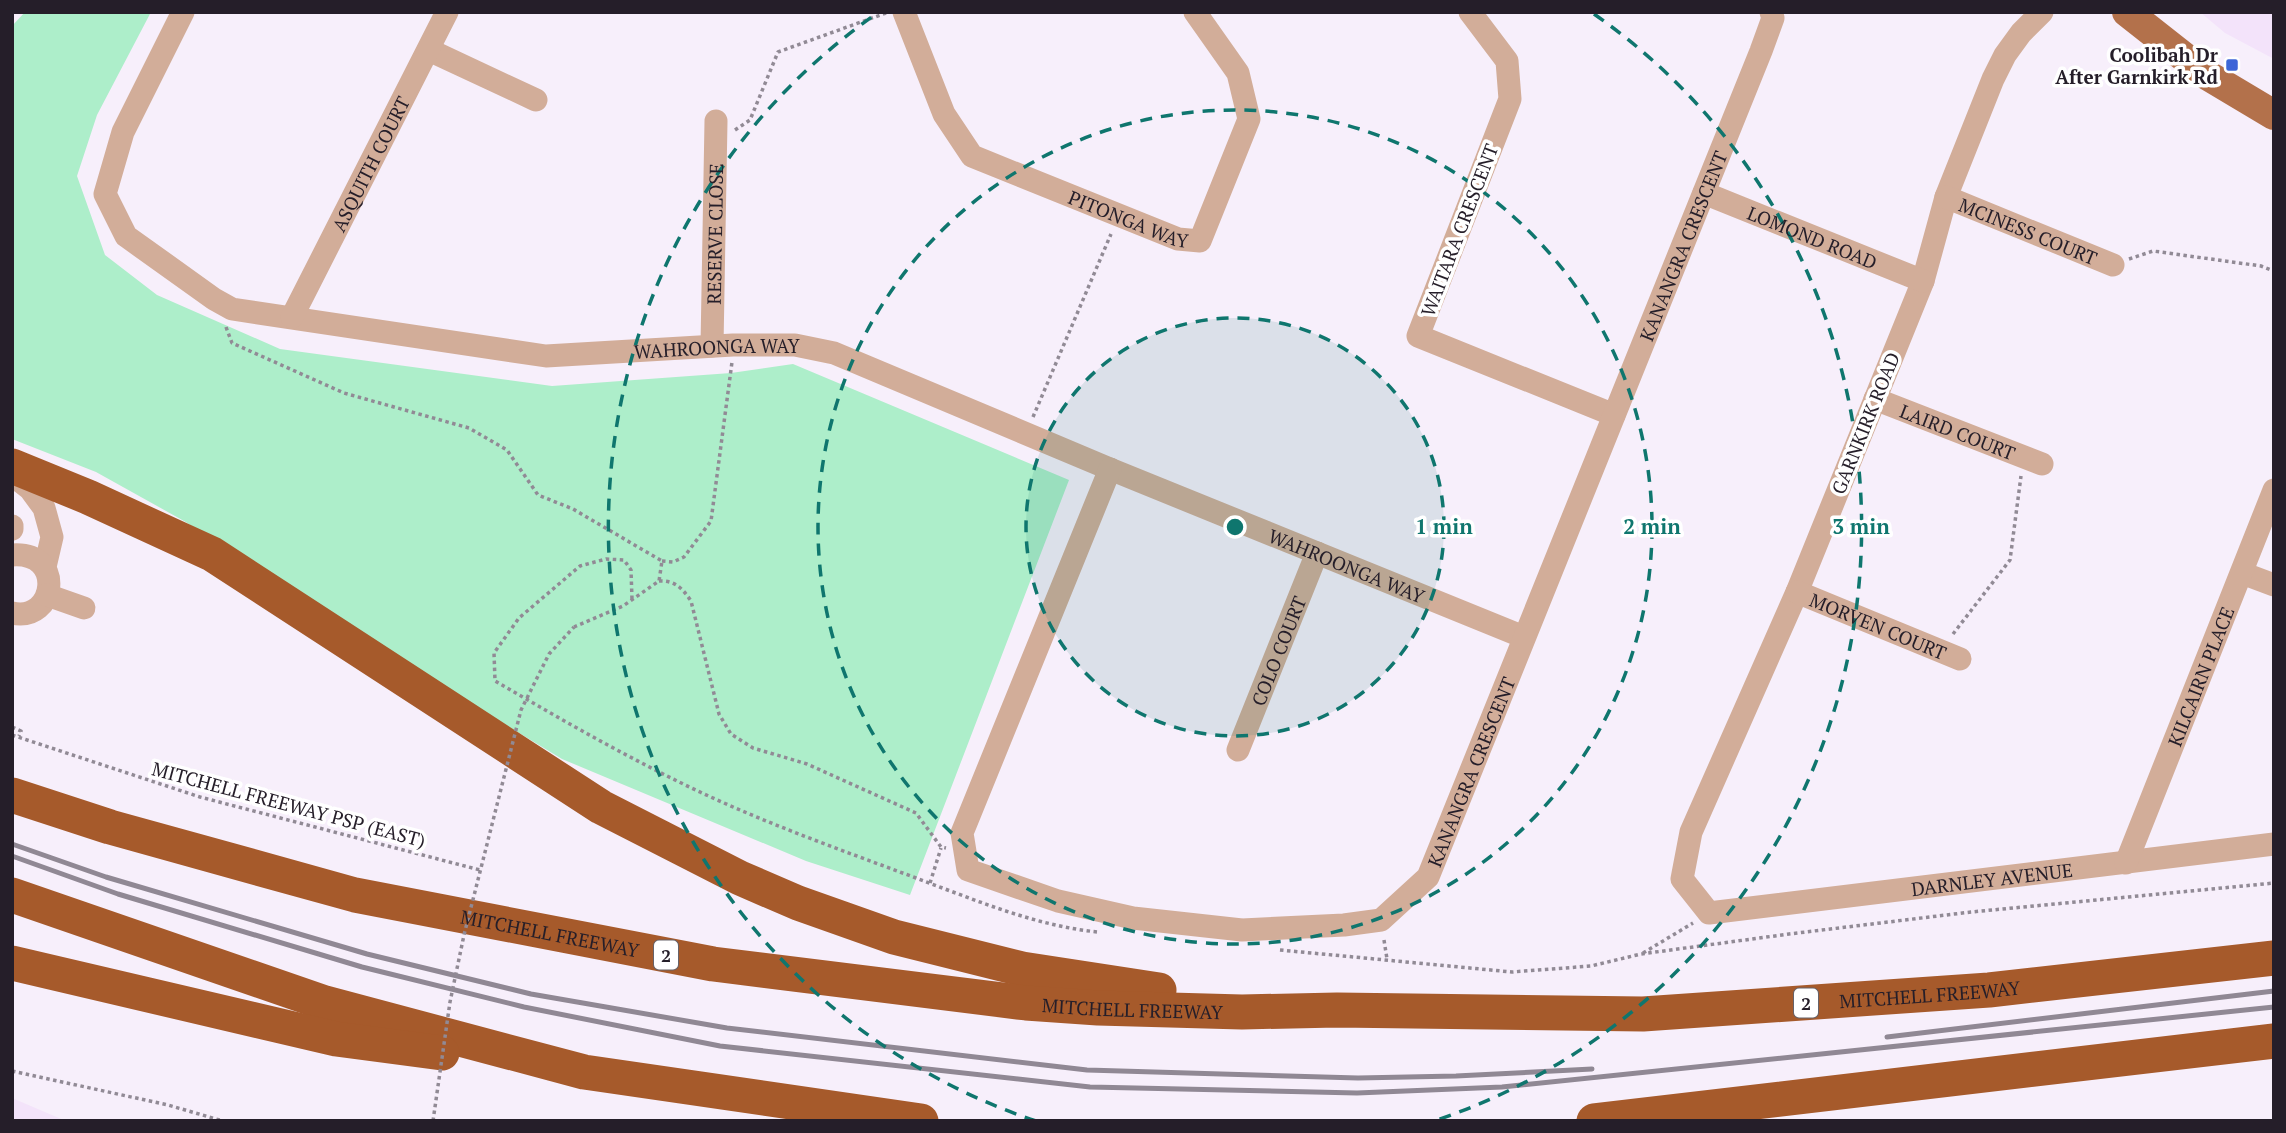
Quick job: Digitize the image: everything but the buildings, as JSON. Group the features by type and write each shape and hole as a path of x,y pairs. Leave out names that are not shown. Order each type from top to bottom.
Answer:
{"highway":[{"path":"12,466 88,497 212,554 601,807 680,849 798,903 894,937 1022,969 1135,988 1270,1000 1337,1010"},
{"name":"MITCHELL FREEWAY","path":"12,794 110,827 355,895 713,964 1026,1003 1242,1012 1337,1010 1643,1014 1989,990 2274,958"},
{"path":"12,895 325,1003 584,1072"},
{"path":"12,963 335,1039 921,1121"},
{"path":"1594,1121 2274,1041"}],"main road":[{"path":"2127,12 2207,75 2274,115"},
{"path":"2148,12 2217,64 2274,98"}],"street":[{"name":"WAHROONGA WAY","path":"183,12 122,132 104,194 126,236 232,309 546,356 722,346 794,345 834,354 1110,470 1524,637"},
{"name":"ASQUITH COURT","path":"292,317 447,12"},
{"name":"PITONGA WAY","path":"904,12 944,114 972,156 1178,239 1200,241 1249,119 1238,73 1195,12"},
{"name":"WAITARA CRESCENT","path":"1470,12 1507,61 1510,99 1418,336 1614,415"},
{"name":"KANANGRA CRESCENT","path":"965,853 968,870 1058,901 1133,918 1242,930 1344,925 1381,920 1427,877 1761,51 1773,18 1771,12"},
{"name":"GARNKIRK ROAD","path":"1709,913 1682,878 1691,832 1797,592 1923,281 1946,197 1993,79 2005,55 2021,33 2042,12"},
{"path":"429,50 536,100"},
{"name":"RESERVE CLOSE","path":"716,132 722,346"},
{"name":"LOMOND ROAD","path":"1704,193 1923,281"},
{"name":"MCINESS COURT","path":"1946,197 2113,265"},
{"name":"LAIRD COURT","path":"1875,399 2033,460"},
{"path":"965,853 962,833 1110,470"},
{"path":"12,475 30,489 44,508 52,537 45,568"},
{"name":"KILCAIRN PLACE","path":"2126,863 2274,490"},
{"name":"COLO COURT","path":"1238,750 1317,553"},
{"path":"12,555 28,555 38,560 49,577 47,595 40,607 14,619"},
{"path":"2242,573 2274,585"},
{"name":"MORVEN COURT","path":"1797,592 1950,654"},
{"path":"47,595 84,608"},
{"name":"DARNLEY AVENUE","path":"1709,913 2274,844"}],"path":[{"path":"716,132 750,120 778,52 888,12"},
{"path":"1026,434 1118,216"},
{"path":"2113,265 2154,251 2261,266 2274,271"},
{"path":"232,309 226,326 232,343 344,393 469,428 507,450 538,495 573,509 662,561 673,562 684,557 712,521 722,346"},
{"path":"1950,654 2010,560 2033,460"},
{"path":"495,681 494,653 519,618 580,566 606,559 624,560 631,570 632,599"},
{"path":"659,581 662,561"},
{"path":"433,1121 450,1002 521,710 549,654 574,627 623,606 659,581 666,580 680,586 691,601 719,714 731,734 752,748 807,764 916,813 941,848 965,853"},
{"path":"12,727 21,730 19,737"},
{"name":"MITCHELL FREEWAY PSP (EAST)","path":"12,735 200,797 480,870"},
{"path":"930,883 941,848"},
{"path":"1709,913 1641,954 1971,912 2274,883"},
{"path":"12,1071 168,1105 223,1121"}],"shaded area":[{"path":"2200,12 2274,12 2274,59 2225,33"},
{"path":"12,1098 66,1121 12,1121"}],"green space":[{"path":"25,12 151,12 97,115 77,176 105,255 157,295 280,349 552,386 731,373 793,364 1069,480 910,895 806,861 562,759 184,521 96,472 12,439 12,26"}],"railway":[{"path":"12,844 106,877 367,954 531,994 727,1028 1087,1070 1358,1078 1592,1069"},
{"path":"12,856 118,894 362,967 524,1007 720,1046 1090,1087 1357,1093 1502,1087 2274,1007"},
{"path":"1887,1037 2274,991"}],"place":[{"name":"Coolibah Dr After Garnkirk Rd","path":"2232,65"}]}
